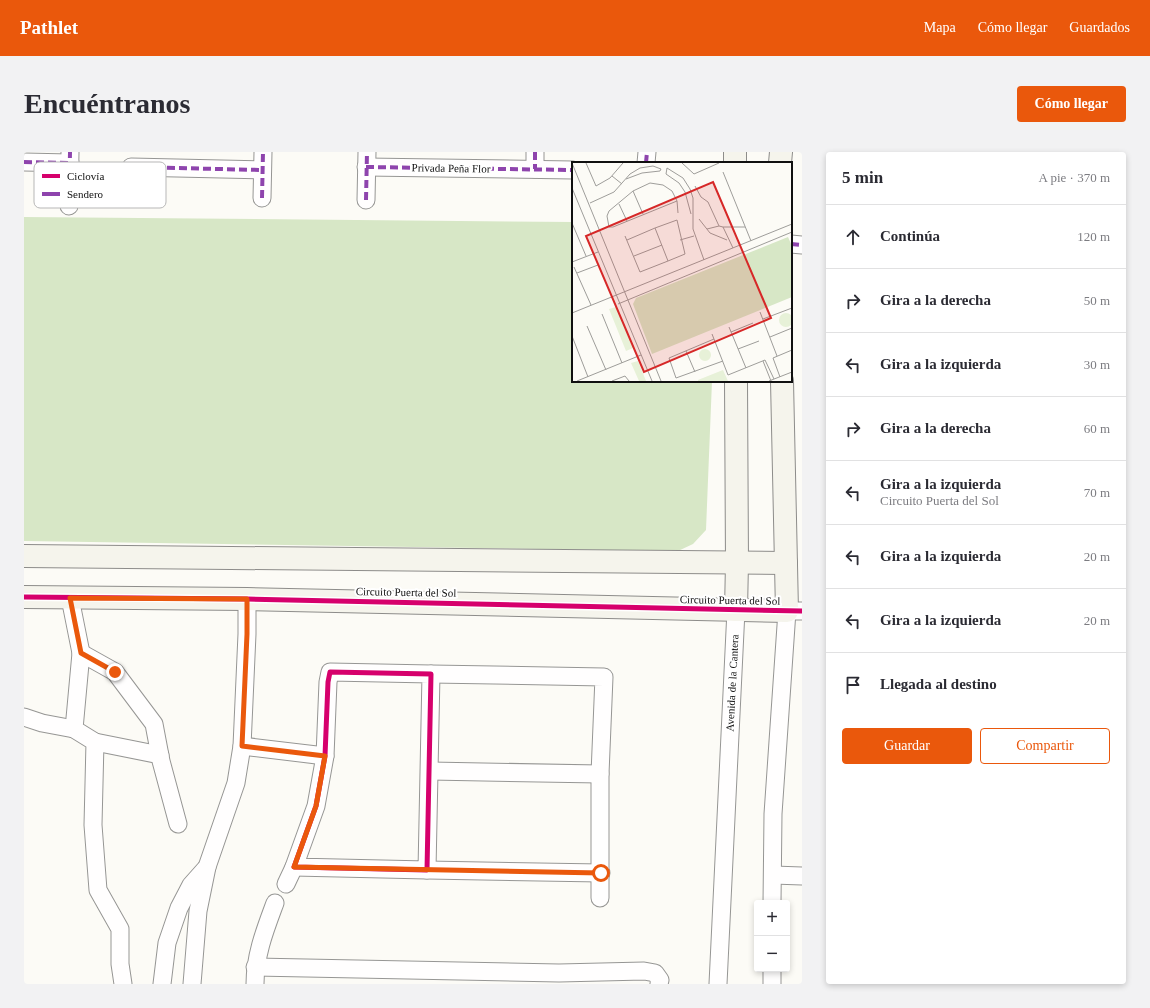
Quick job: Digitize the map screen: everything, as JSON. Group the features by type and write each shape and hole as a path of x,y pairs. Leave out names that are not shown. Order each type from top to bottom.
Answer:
{"street":[{"path":"262,152 262,198"},
{"path":"535,152 535,169"},
{"path":"646,162 647,152"},
{"path":"24,162 70,158"},
{"name":"Privada Peña Flor","path":"366,200 367,159 572,170"},
{"path":"166,168 262,170"},
{"path":"792,244 802,245"},
{"name":"Avenida de la Cantera","path":"718,984 736,610 736,382"},
{"path":"772,900 773,814 795,611 786,563 782,382"},
{"path":"24,556 786,563"},
{"name":"Circuito Puerta del Sol","path":"24,597 247,599 795,611"},
{"path":"70,598 81,653 74,729"},
{"path":"192,984 198,912 207,867 236,783 242,746 247,599"},
{"path":"81,653 115,672 154,724 160,755 178,824"},
{"path":"286,884 294,867 316,806 325,756 328,682 330,672 604,677 600,774 600,898"},
{"path":"427,870 431,674"},
{"path":"24,717 42,723 74,729 95,742 160,755"},
{"path":"95,742 93,825 98,890 120,929 120,964 123,984"},
{"path":"242,746 325,756"},
{"path":"430,771 600,774"},
{"path":"162,984 167,943 179,908 191,885 207,867"},
{"path":"294,867 601,873"},
{"path":"772,875 802,876"},
{"path":"255,984 255,967 260,942 275,903"},
{"path":"255,967 458,977 559,979 644,971 656,973 660,980 659,984"},
{"path":"772,972 772,984"}],"green space":[{"path":"24,217 572,222 572,382 712,382 706,530 693,544 678,551 24,541"}],"marked path":[{"path":"70,152 70,162"},
{"path":"262,198 263,152"},
{"path":"366,200 367,152"},
{"path":"535,152 535,169"},
{"path":"646,162 647,152"},
{"path":"24,162 34,162"},
{"path":"366,167 572,170"},
{"path":"166,168 262,170"},
{"path":"792,244 802,245"}],"cycle path":[{"path":"24,597 247,599 802,611"},
{"path":"330,672 431,674 427,870 294,867 316,806 325,756 328,682 330,672"}],"route":[{"path":"115,672 81,653 70,598 247,599 242,746 325,756 316,806 294,867 601,873"}]}
